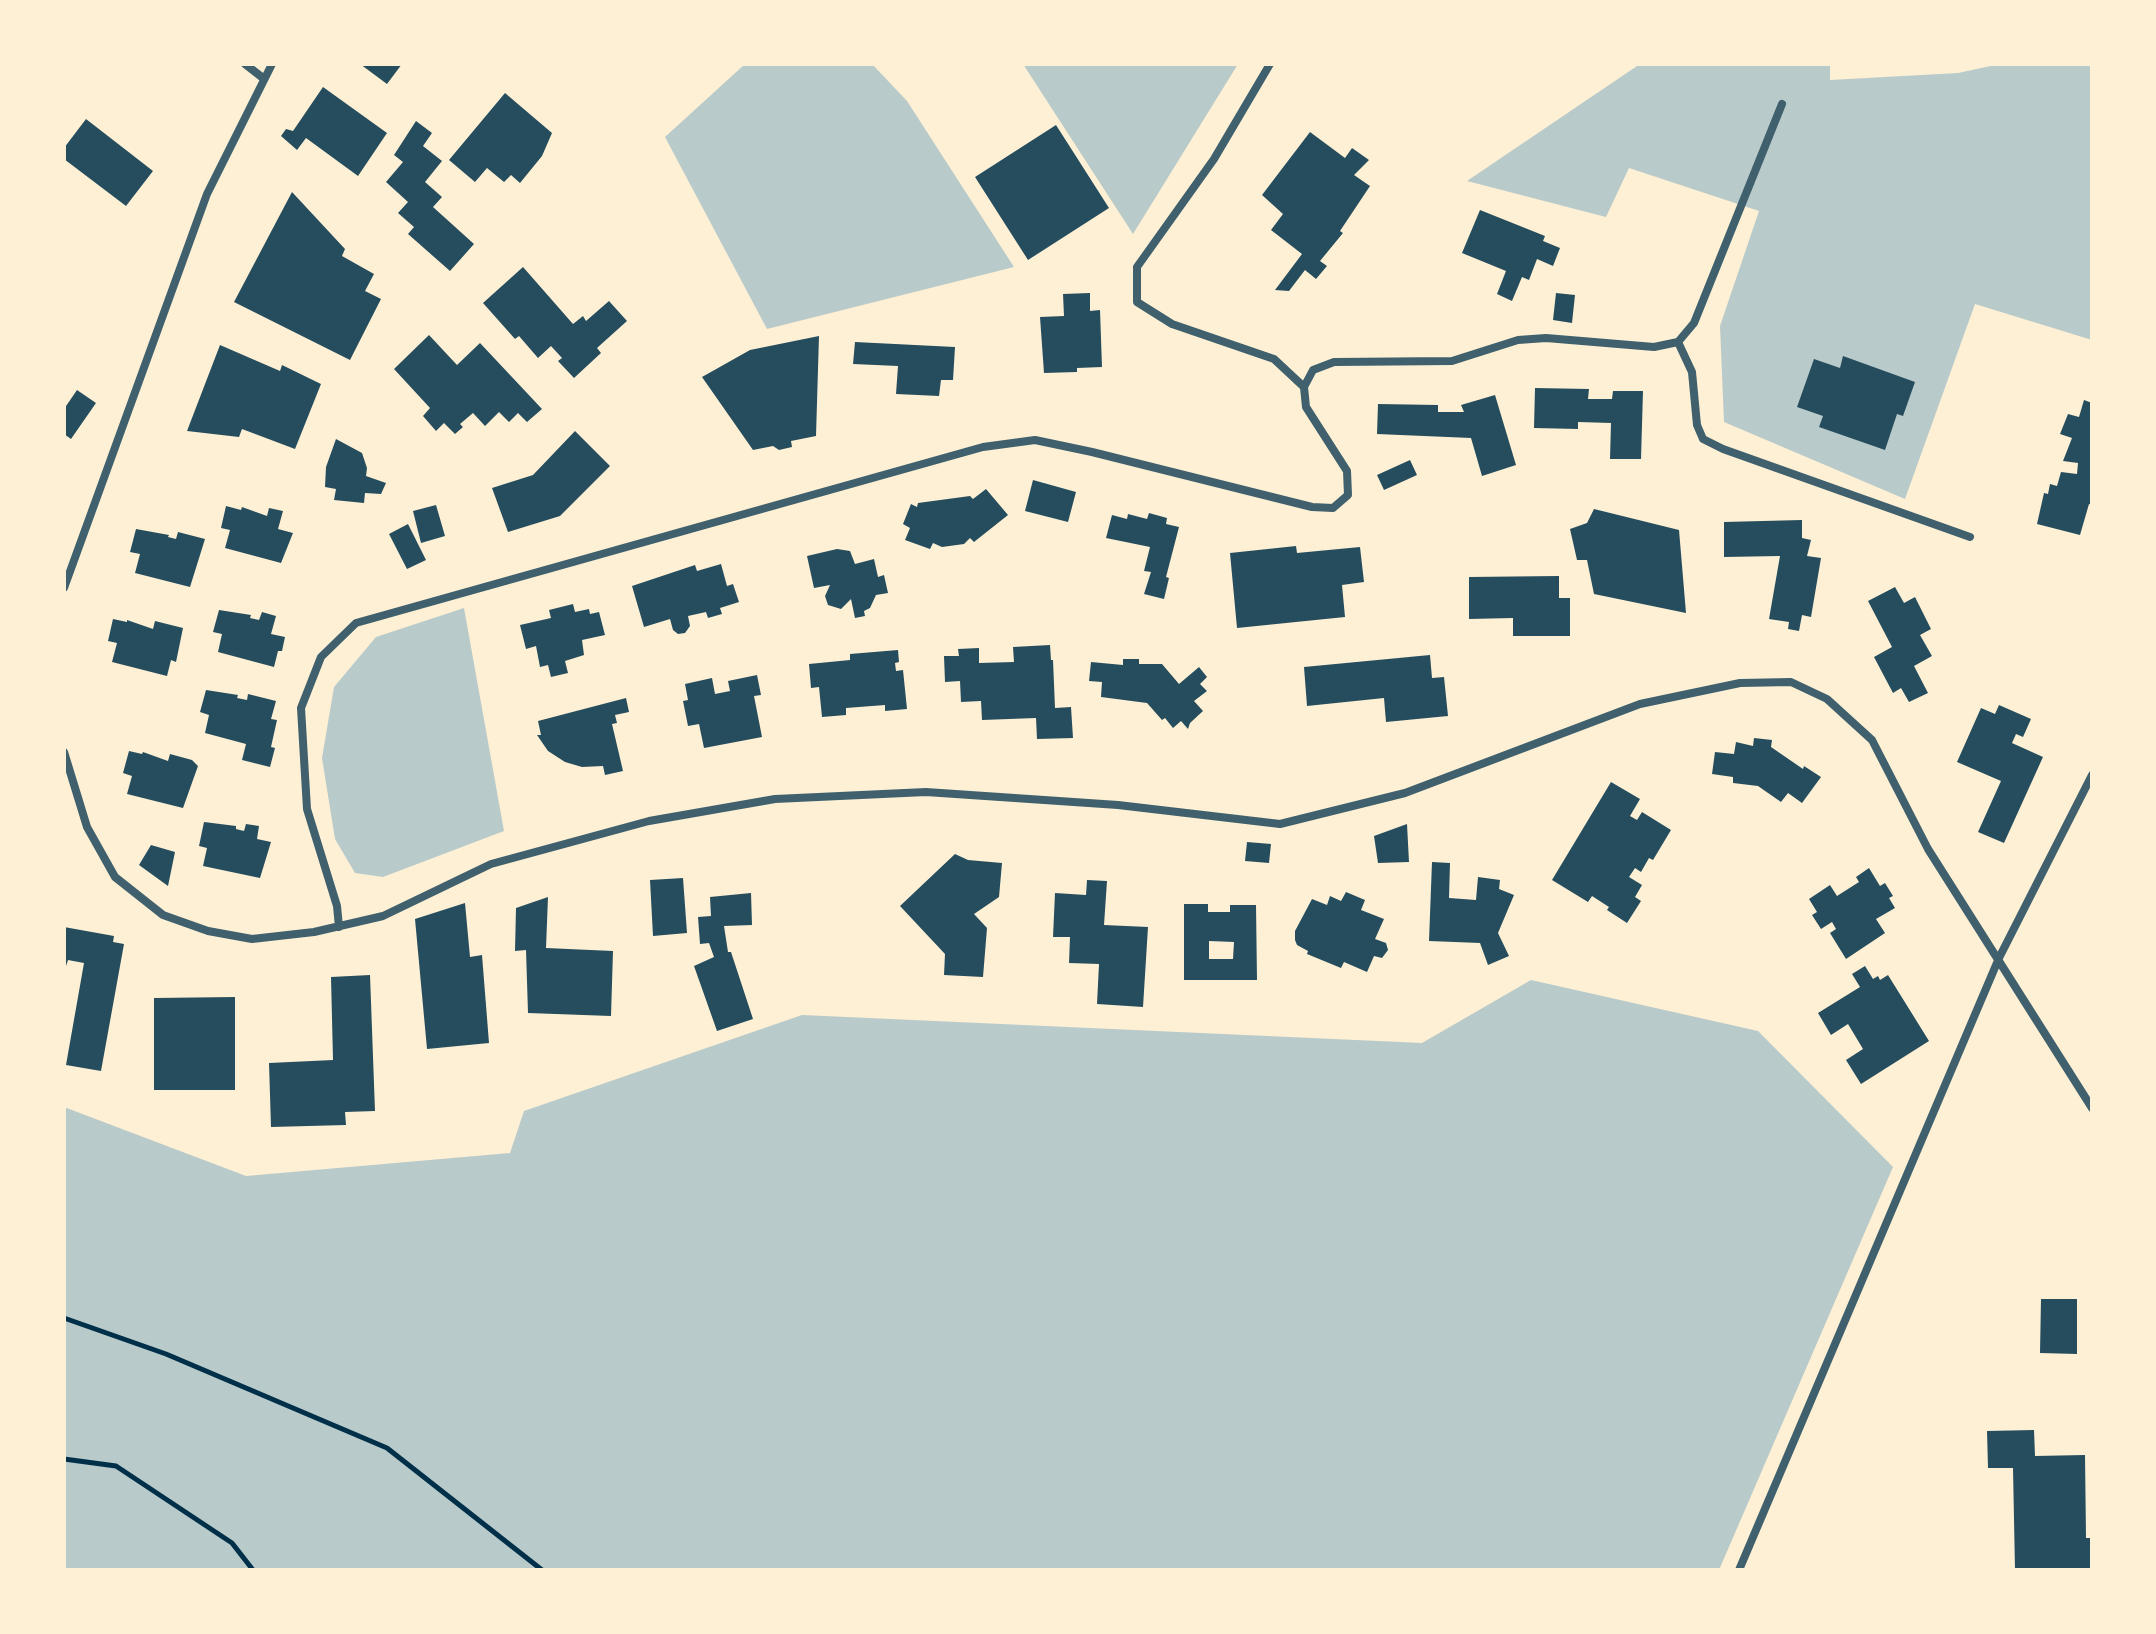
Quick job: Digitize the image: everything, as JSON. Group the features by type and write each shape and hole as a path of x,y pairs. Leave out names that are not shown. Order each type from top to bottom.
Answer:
{"street":[{"path":"245,64 263,78"},
{"path":"64,588 207,194 272,64"},
{"path":"1270,64 1214,159 1137,267 1137,302 1172,324 1274,359 1304,387"},
{"path":"339,927 337,906 307,809 301,708 321,657 356,623 983,447 1035,440 1312,507 1333,508 1348,495 1347,471 1306,407 1304,387 1313,370 1334,362 1452,361 1518,340 1546,338 1654,347 1678,342 1694,323 1782,104"},
{"path":"1678,342 1692,372 1697,425 1703,439 1723,449 1970,537"},
{"path":"64,752 87,827 115,877 163,915 208,931 252,939 314,932 383,916 491,864 649,821 775,799 926,792 1118,805 1280,824 1405,793 1640,704 1740,683 1791,682 1827,699 1872,740 1928,849 2092,1108"},
{"path":"1739,1570 1999,958 2092,775"}],"path":[{"path":"64,1318 166,1354 387,1448 542,1570"},
{"path":"64,1459 116,1466 232,1543 253,1570"}],"shaded area":[{"path":"745,64 872,64 907,101 1014,267 767,329 665,137"},
{"path":"1023,64 1238,64 1133,234"},
{"path":"1640,64 1830,64 1830,80 1958,73 2000,64 2092,64 2092,340 1975,304 1905,499 1724,422 1720,326 1759,211 1629,168 1606,217 1467,181"},
{"path":"464,608 504,831 383,877 355,873 335,839 322,758 334,687 376,637"},
{"path":"1531,980 1758,1031 1893,1167 1719,1570 64,1570 64,1107 246,1176 510,1153 524,1111 802,1015 1422,1043"}],"building":[{"path":"360,64 402,64 387,84"},
{"path":"323,87 387,133 358,176 306,138 297,150 281,136 286,129 293,131"},
{"path":"505,93 552,133 542,156 520,183 511,175 504,182 487,168 475,182 449,160"},
{"path":"86,119 153,171 126,206 64,159 64,148"},
{"path":"416,121 432,133 423,146 442,161 425,182 442,197 433,207 474,244 450,271 408,234 414,227 398,213 408,202 386,182 403,162 394,155"},
{"path":"1056,125 1109,208 1028,260 975,177"},
{"path":"1310,132 1345,158 1352,148 1369,160 1354,175 1370,186 1340,231 1343,233 1320,261 1327,266 1316,279 1305,270 1289,291 1275,290 1302,254 1271,230 1283,214 1262,195"},
{"path":"292,192 345,249 342,256 374,274 365,291 381,299 350,360 234,302"},
{"path":"1480,210 1545,236 1543,241 1560,248 1553,266 1537,259 1529,280 1522,277 1512,301 1497,294 1506,271 1462,253"},
{"path":"523,267 573,324 583,316 586,321 609,301 627,321 597,348 601,353 574,378 558,361 562,358 551,346 538,358 519,336 515,339 483,303"},
{"path":"1090,293 1090,311 1100,310 1102,367 1077,368 1077,372 1044,373 1040,317 1064,316 1063,294"},
{"path":"1556,293 1575,295 1572,323 1553,320"},
{"path":"429,335 457,365 480,343 542,409 527,422 518,413 509,422 499,412 485,426 473,413 460,424 463,427 455,434 444,423 436,431 423,416 430,408 394,369"},
{"path":"819,336 816,436 791,441 792,447 779,450 773,446 753,450 702,377 750,350"},
{"path":"855,342 955,347 953,380 941,380 939,396 896,394 898,366 853,364"},
{"path":"220,345 280,371 282,365 321,384 295,449 242,429 239,437 187,431"},
{"path":"1843,356 1915,382 1903,416 1897,414 1885,450 1819,427 1823,416 1797,407 1814,359 1840,368"},
{"path":"1535,388 1589,389 1588,399 1612,399 1613,391 1643,391 1641,459 1610,459 1611,423 1578,422 1578,429 1534,428"},
{"path":"77,390 96,403 71,439 64,434 64,409"},
{"path":"1495,395 1516,465 1482,476 1471,438 1377,434 1378,404 1438,405 1438,412 1464,412 1461,405"},
{"path":"2084,400 2092,403 2092,505 2089,504 2080,535 2037,524 2044,493 2048,494 2050,484 2057,486 2061,472 2077,474 2078,463 2063,461 2072,438 2060,434 2068,414 2079,417"},
{"path":"575,431 610,466 560,516 508,532 492,488 533,475"},
{"path":"336,439 362,453 366,476 386,483 381,494 365,493 364,503 334,500 336,489 325,487 326,467"},
{"path":"1410,460 1417,475 1384,490 1377,475"},
{"path":"1033,480 1076,492 1068,522 1025,511"},
{"path":"986,489 1008,515 974,542 970,538 964,544 942,547 933,543 930,549 905,540 910,528 903,524 911,504 917,507 918,503 970,496 973,499"},
{"path":"436,505 445,536 421,543 413,511"},
{"path":"226,506 241,510 242,507 267,516 269,508 283,511 278,529 293,533 281,563 225,548 230,530 221,528"},
{"path":"1594,509 1679,530 1686,613 1594,594 1587,560 1577,560 1570,529 1587,523"},
{"path":"1149,513 1167,518 1166,524 1179,527 1166,577 1169,578 1164,599 1144,594 1151,572 1144,571 1150,547 1106,538 1112,515 1127,519 1128,514 1147,519"},
{"path":"1802,520 1802,538 1811,540 1807,556 1821,558 1811,617 1802,615 1799,631 1788,629 1789,622 1769,619 1780,556 1724,557 1724,522"},
{"path":"408,524 426,560 407,569 389,534"},
{"path":"136,529 176,539 178,532 205,539 190,587 135,573 140,554 130,552"},
{"path":"1296,546 1297,553 1360,547 1364,582 1342,585 1345,617 1237,628 1230,553"},
{"path":"837,549 850,551 855,564 874,559 878,577 884,575 888,593 876,595 870,608 864,611 865,616 855,618 851,599 841,609 828,605 825,596 830,585 814,588 807,556"},
{"path":"721,564 727,586 733,584 739,602 720,608 722,614 708,618 706,612 688,616 690,626 685,633 678,634 673,630 670,619 644,627 632,586 695,565 697,571"},
{"path":"1559,576 1559,598 1570,598 1570,636 1513,636 1513,618 1469,619 1469,577"},
{"path":"1895,587 1904,603 1915,597 1931,629 1920,635 1932,656 1914,666 1928,693 1909,702 1901,688 1893,693 1874,657 1892,647 1868,601"},
{"path":"573,604 575,612 589,609 590,614 599,612 605,635 582,640 584,655 565,661 568,673 551,677 548,665 540,667 536,646 526,649 520,625 551,618 549,610"},
{"path":"219,610 251,615 250,618 259,620 262,612 276,616 271,634 285,637 274,667 218,652 222,634 213,632"},
{"path":"113,619 127,620 153,629 155,621 183,628 176,662 171,660 167,676 112,662 117,643 108,641"},
{"path":"1050,645 1055,708 1071,707 1073,738 1037,739 1036,718 982,720 981,701 961,702 960,681 945,682 944,656 959,656 958,649 979,648 979,663 1014,662 1013,647"},
{"path":"898,650 896,671 903,670 907,709 885,711 885,705 846,708 846,715 822,717 819,687 811,688 809,664 850,660 850,654"},
{"path":"1430,655 1432,678 1444,677 1448,716 1386,722 1384,698 1307,706 1304,667"},
{"path":"1123,659 1139,659 1139,664 1162,664 1179,684 1199,667 1207,677 1200,684 1207,691 1194,701 1203,711 1188,729 1181,721 1173,728 1147,703 1101,697 1102,682 1089,681 1091,662 1123,665"},
{"path":"757,675 761,695 754,696 762,737 704,748 699,724 688,726 683,701 688,700 685,684 712,678 715,694 730,691 728,681"},
{"path":"206,690 238,695 237,698 247,700 248,694 276,701 271,719 277,720 270,767 242,760 246,744 205,733 209,715 200,712"},
{"path":"626,698 629,712 615,715 617,723 612,724 623,771 605,775 603,766 582,767 565,762 548,751 537,735 541,735 538,721"},
{"path":"1999,705 2031,719 2023,737 2016,734 2012,743 2043,757 2004,843 1978,832 2001,781 1957,762 1981,708 1995,714"},
{"path":"1754,738 1772,740 1771,747 1803,769 1804,766 1821,777 1802,803 1788,793 1781,802 1758,786 1733,783 1733,777 1712,774 1715,752 1734,754 1736,742 1753,746"},
{"path":"129,751 143,752 168,761 170,754 192,760 198,766 183,808 127,794 132,776 123,773"},
{"path":"1611,782 1640,799 1630,816 1637,820 1642,812 1671,830 1653,860 1649,858 1641,872 1635,868 1629,877 1642,885 1635,897 1641,901 1627,923 1592,896 1588,902 1552,880"},
{"path":"204,822 236,826 236,829 244,831 246,824 259,826 257,839 271,842 260,878 203,866 207,848 199,846"},
{"path":"1407,824 1409,862 1378,863 1374,836"},
{"path":"1247,842 1271,844 1269,863 1245,861"},
{"path":"151,845 175,852 168,886 139,865"},
{"path":"955,854 968,860 1002,863 999,897 974,914 987,928 983,977 944,975 945,954 900,906"},
{"path":"1432,862 1450,863 1449,898 1476,900 1478,877 1500,880 1499,889 1514,895 1498,933 1509,956 1488,965 1480,943 1429,941"},
{"path":"1869,868 1880,886 1885,883 1893,896 1889,898 1895,908 1876,919 1885,933 1846,959 1830,933 1836,929 1832,922 1821,929 1812,915 1817,912 1809,899 1830,885 1837,896 1859,882 1856,877"},
{"path":"683,878 687,933 653,936 650,880"},
{"path":"1087,880 1107,881 1104,925 1148,927 1143,1007 1097,1004 1099,964 1069,963 1070,937 1053,937 1055,893 1086,895"},
{"path":"1346,892 1365,900 1361,910 1384,919 1375,939 1386,943 1388,950 1382,958 1374,956 1367,972 1344,962 1341,968 1307,954 1308,951 1297,945 1295,940 1295,931 1312,899 1327,905 1330,896 1341,901"},
{"path":"751,893 752,925 724,926 728,952 731,952 753,1019 717,1031 694,966 714,957 709,943 700,944 698,917 711,916 710,897"},
{"path":"548,897 546,948 613,951 611,1016 528,1013 526,950 515,951 516,908"},
{"path":"465,903 470,957 482,955 489,1043 427,1049 415,919"},
{"path":"1184,904 1208,904 1208,912 1230,912 1230,905 1256,905 1257,980 1184,980","holes":["1209,941 1234,942 1233,959 1209,959"]},
{"path":"64,927 114,936 113,942 124,944 101,1071 66,1065 84,963 68,960 64,972"},
{"path":"1865,966 1873,979 1878,976 1880,980 1888,975 1929,1041 1861,1084 1846,1060 1863,1049 1848,1024 1831,1035 1818,1013 1860,987 1852,974"},
{"path":"370,975 375,1111 345,1112 346,1125 271,1127 269,1063 333,1060 331,977"},
{"path":"235,997 235,1090 154,1090 154,998"},
{"path":"2041,1299 2077,1299 2077,1354 2040,1353"},
{"path":"2034,1430 2035,1456 2085,1455 2086,1538 2091,1538 2091,1570 2015,1570 2013,1468 1988,1468 1987,1431"}]}
